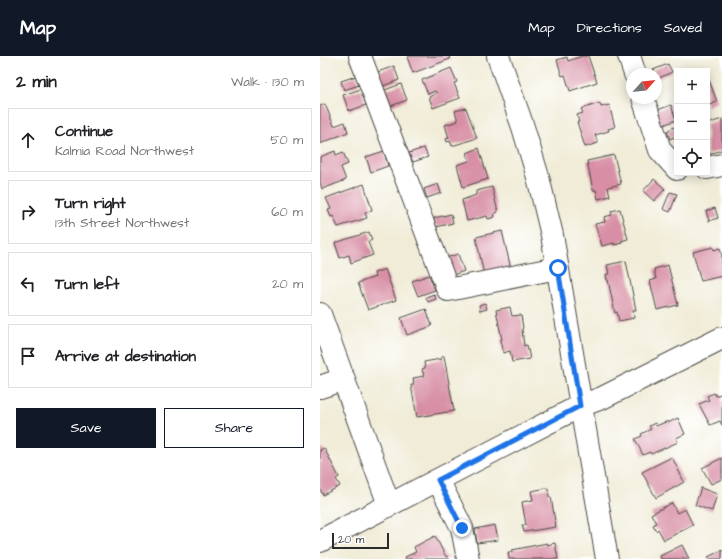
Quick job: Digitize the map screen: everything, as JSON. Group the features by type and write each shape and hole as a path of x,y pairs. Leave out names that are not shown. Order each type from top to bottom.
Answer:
{"street":[{"path":"360,56 448,290 558,268"},
{"path":"498,56 523,127 538,177 552,235 607,559"},
{"path":"629,56 633,68"},
{"path":"645,104 660,150 674,166"},
{"path":"710,167 722,165"},
{"path":"320,314 389,506"},
{"path":"320,541 580,406 602,398 722,338"},
{"path":"320,387 344,379"},
{"path":"438,480 462,528 468,559"}],"building":[{"path":"449,56 450,59 413,73 407,57"},
{"path":"582,56 588,56 597,82 570,91 565,75 562,76 557,60 567,57 568,61"},
{"path":"668,64 672,72 662,77 662,68 658,68"},
{"path":"394,66 399,80 383,86 378,72"},
{"path":"451,68 457,82 454,83 460,98 433,108 429,97 437,93 435,91 428,94 422,80"},
{"path":"356,76 359,85 344,90 341,81"},
{"path":"710,82 717,102 710,105"},
{"path":"401,84 407,100 391,106 385,90"},
{"path":"361,89 366,105 349,111 343,95"},
{"path":"600,103 601,107 609,105 615,127 608,129 609,131 595,135 598,143 585,147 577,122 579,122 577,115 583,113 581,109"},
{"path":"325,104 334,126 345,122 348,132 320,144 320,106"},
{"path":"671,105 674,114 674,121 661,126 655,111"},
{"path":"466,108 477,138 452,146 450,141 447,142 446,139 449,138 445,125 458,121 455,111"},
{"path":"722,119 722,150 710,154 710,140 710,123"},
{"path":"674,127 674,137 670,139 667,131"},
{"path":"424,148 428,157 413,162 409,153"},
{"path":"479,148 488,179 463,187 457,165 469,161 467,153"},
{"path":"335,151 336,155 343,152 348,164 341,167 346,180 322,189 320,182 320,157"},
{"path":"384,151 388,166 371,172 366,157"},
{"path":"614,155 621,184 608,187 610,196 598,199 596,190 593,190 587,161"},
{"path":"654,179 665,189 654,201 643,191"},
{"path":"364,184 372,210 365,213 367,218 338,227 333,216 331,217 328,210 331,209 326,198"},
{"path":"438,184 441,193 427,198 424,189"},
{"path":"492,187 498,212 494,214 495,217 488,219 487,216 467,221 462,200 476,195 476,191"},
{"path":"670,192 677,194 670,212 663,209"},
{"path":"715,208 718,218 709,221 706,211"},
{"path":"620,209 628,239 621,241 622,243 602,246 595,224 605,222 604,217 612,215 611,211"},
{"path":"451,214 453,223 436,227 434,218"},
{"path":"502,231 511,269 484,275 476,237"},
{"path":"369,232 372,240 368,242 373,255 351,263 349,255 340,258 335,243"},
{"path":"713,247 714,250 720,248 722,256 722,276 701,281 693,252"},
{"path":"458,254 464,271 450,276 443,259"},
{"path":"626,261 636,310 633,310 634,318 619,321 617,312 615,313 607,280 606,274 609,274 607,265"},
{"path":"668,265 678,305 657,310 650,281 656,279 654,269"},
{"path":"385,269 396,300 368,310 358,283 375,277 374,273"},
{"path":"429,275 435,290 418,296 412,281"},
{"path":"434,294 436,299 428,302 426,297"},
{"path":"485,303 487,309 480,311 479,305"},
{"path":"510,307 512,316 521,315 524,346 527,345 530,359 512,362 510,351 503,353 496,310"},
{"path":"426,309 432,326 407,335 401,318"},
{"path":"444,356 454,411 417,417 411,385 414,385 413,378 424,376 422,369 425,368 424,362 441,359 441,357"},
{"path":"714,393 716,396 722,393 722,425 720,421 710,425 699,404 709,400 707,396"},
{"path":"678,418 685,434 676,438 678,442 651,454 650,452 643,455 635,439 651,429 649,426 655,423 656,426 668,421 668,423"},
{"path":"324,448 339,477 336,479 340,486 323,495 320,489 320,450"},
{"path":"672,457 684,482 656,498 642,472"},
{"path":"722,458 722,479 711,484 702,468"},
{"path":"548,488 556,527 524,532 522,525 526,525 522,502 533,500 531,491"},
{"path":"701,488 717,494 712,511 695,505"},
{"path":"672,503 677,513 685,509 693,525 664,540 658,529 656,531 653,525 656,523 651,514"},
{"path":"495,525 498,540 477,543 475,529"},
{"path":"435,536 446,557 448,556 449,559 406,559 405,557 416,552 414,547"},
{"path":"547,543 547,545 555,543 558,559 509,559 508,552 512,552 512,550"},
{"path":"682,545 689,559 661,559 660,556"},
{"path":"722,550 722,559 709,559 708,557"}],"route":[{"path":"462,528 438,480 580,406 558,268"}]}
